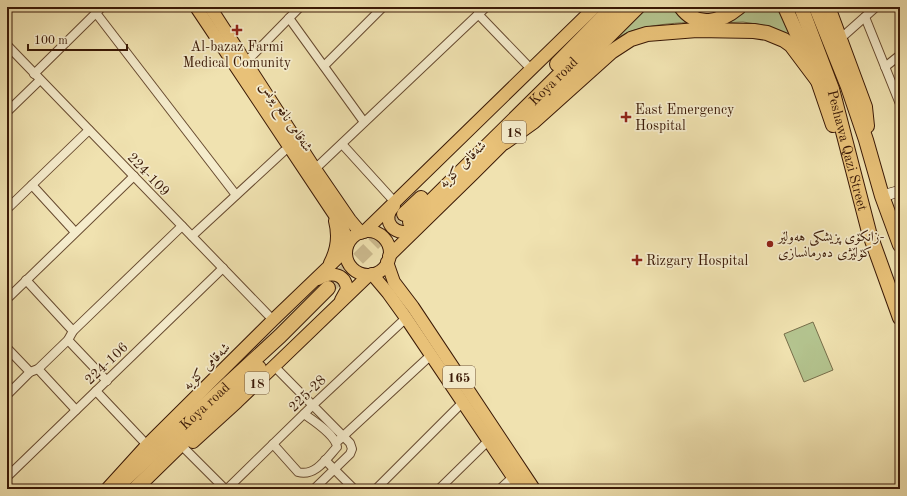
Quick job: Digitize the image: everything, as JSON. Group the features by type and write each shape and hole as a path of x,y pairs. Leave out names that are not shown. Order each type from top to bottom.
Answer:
{"highway":[{"name":"Koya road","path":"411,221 539,82 613,7"},
{"name":"Koya road","path":"411,221 628,7"},
{"path":"681,7 693,18 708,22 721,18 739,7"},
{"path":"784,7 818,81 833,128 846,144"},
{"name":"Peshawa Qazi Street","path":"801,7 832,89 869,232 900,318"},
{"path":"825,8 840,39 865,107 867,125 866,140"},
{"name":"Peshawa Qazi Street","path":"825,8 882,196 900,245"},
{"path":"504,142 533,122 611,52 628,41 647,34 697,30 754,30 767,33 784,40 791,45 818,81"},
{"name":"Koya road","path":"139,488 333,297"},
{"name":"Koya road","path":"114,489 280,336 333,297"}],"main road":[{"name":"شەقامی نافع یونس","path":"196,7 342,226 347,247"},
{"name":"شەقامی نافع یونس","path":"210,7 315,168 352,222 362,232"},
{"name":"شەقامی کۆیە","path":"107,489 147,445 272,320 327,268 347,247 355,236 362,232 594,7"},
{"name":"شەقامی کۆیە","path":"139,488 185,449 274,366 333,297 381,270 401,243 411,221 473,174 639,7"},
{"path":"396,198 398,200 389,212 388,219 390,225 397,231 403,233 409,232 411,221"},
{"path":"352,222 368,220 396,198"},
{"path":"326,202 335,222 337,234 336,250 327,268"},
{"path":"362,232 371,232 381,236 388,245 388,259"},
{"path":"401,243 394,257 394,266 413,307"},
{"path":"347,247 346,258 352,269 359,273 371,275"},
{"name":"165","path":"388,259 394,282 413,307 512,469 521,489"},
{"path":"309,284 326,274 341,276 345,281 346,292 333,297"},
{"name":"165","path":"371,275 406,318 488,441 512,469 534,489"},
{"path":"333,297 365,285 369,285 376,287 395,303"}],"street":[{"path":"7,112 37,77 102,7"},
{"path":"246,62 300,7"},
{"path":"324,66 384,7"},
{"path":"840,39 876,7"},
{"path":"315,168 342,144 481,10 531,69"},
{"path":"96,13 236,195"},
{"path":"865,17 900,104"},
{"path":"289,18 364,122"},
{"name":"224-109","path":"7,45 272,320"},
{"path":"885,67 900,55"},
{"path":"7,209 89,130"},
{"path":"342,144 396,198"},
{"path":"192,236 284,151 290,148"},
{"path":"7,299 134,176"},
{"path":"32,185 75,232"},
{"path":"882,196 900,191"},
{"path":"7,395 68,340 73,331 182,226"},
{"name":"224-106","path":"7,477 223,268"},
{"path":"26,280 73,331"},
{"name":"225-28","path":"226,489 406,318"},
{"path":"68,340 107,381"},
{"path":"7,348 34,370 76,410"},
{"path":"273,444 298,472 311,472 337,447 337,443 343,436 431,355"},
{"path":"274,366 343,436 352,449 350,454 314,489"},
{"path":"96,391 147,445"},
{"path":"376,489 462,403"},
{"path":"304,414 329,434 337,443"},
{"path":"439,489 488,441"},
{"path":"185,449 226,489"},
{"path":"325,460 354,489"},
{"path":"500,489 512,469"}],"green space":[{"path":"647,7 675,7 696,22 646,27 624,34 610,43"},
{"path":"744,7 779,7 791,37 769,26 743,22 720,23"},
{"path":"813,322 833,370 804,382 784,334"}],"tunnel":[{"path":"328,288 404,214"}],"place":[{"name":"Al-bazaz Farmi Medical Comunity","path":"237,30"},
{"name":"East Emergency Hospital","path":"626,117"},
{"name":"زانکۆی پزیشکی هەولێر- کۆلێژی دەرمانسازی","path":"770,244"},
{"name":"Rizgary Hospital","path":"637,260"}]}
